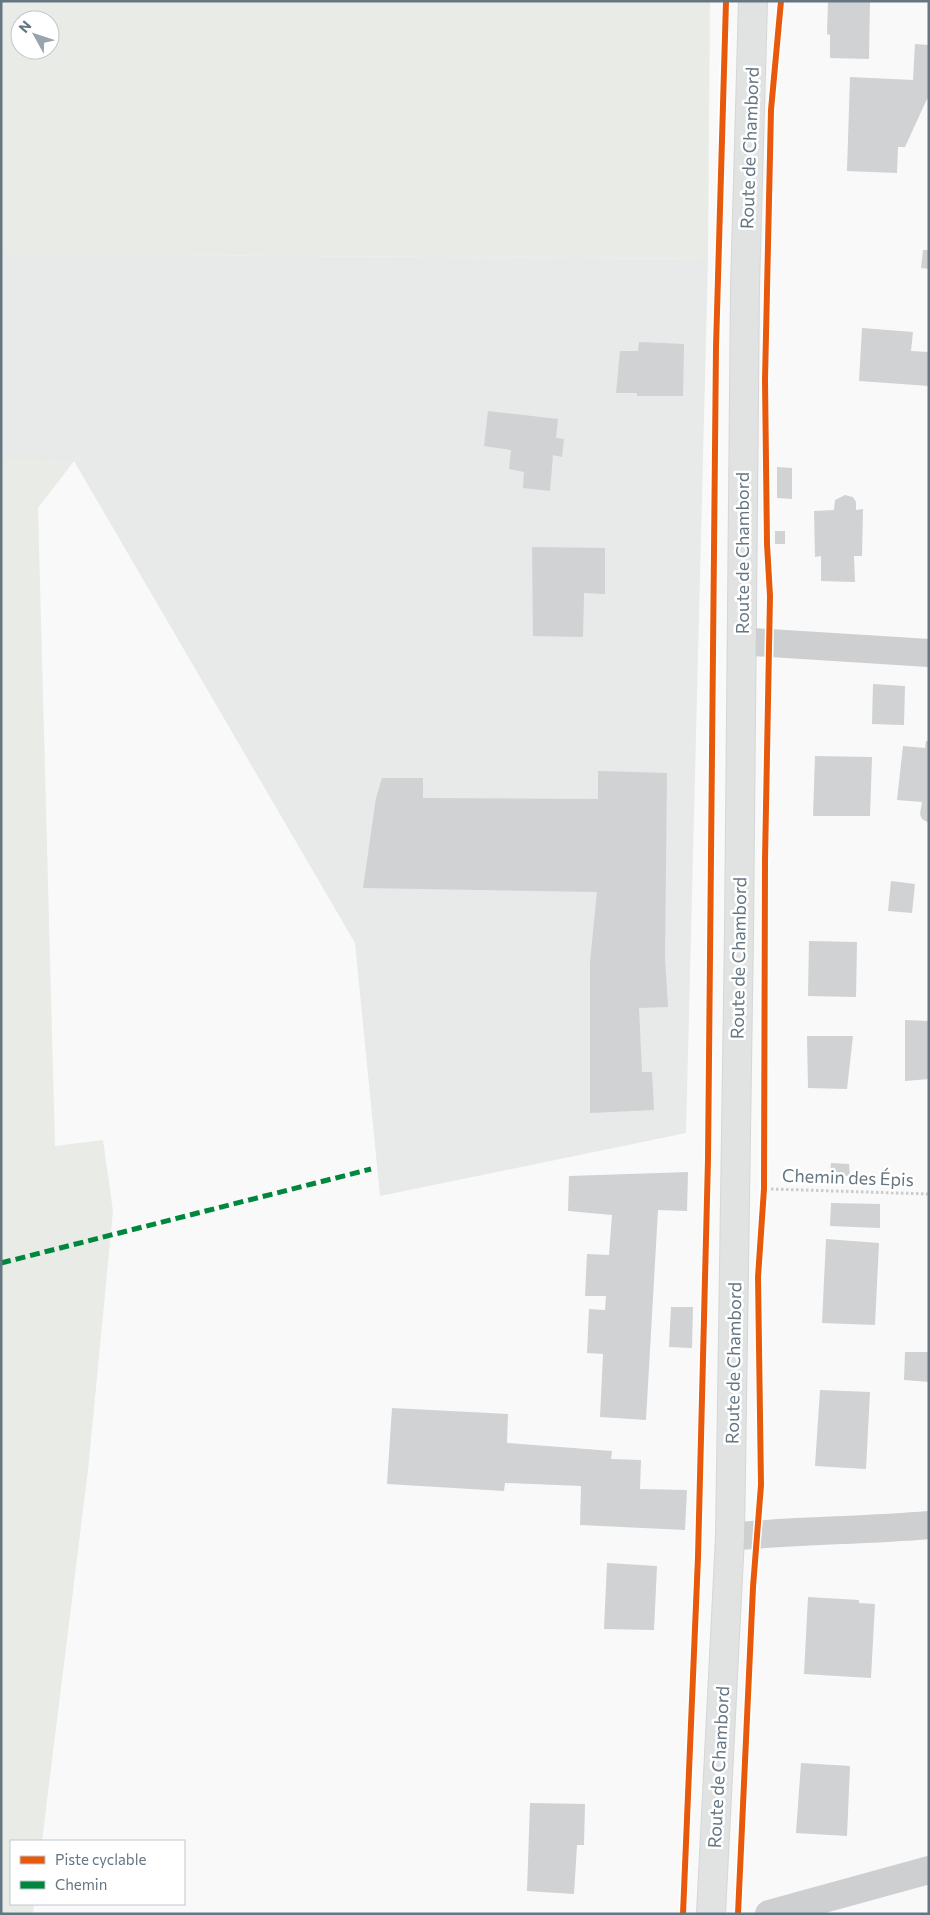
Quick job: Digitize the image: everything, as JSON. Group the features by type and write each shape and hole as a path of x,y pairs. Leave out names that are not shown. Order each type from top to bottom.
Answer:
{"main road":[{"name":"Route de Chambord","path":"711,1914 730,1537 736,1189 744,287 753,1"}],"street":[{"path":"742,644 753,642 929,653"},
{"path":"730,1537 757,1534 874,1530 929,1525"},
{"path":"768,1914 929,1870"}],"shaded area":[{"path":"1,1 710,1 708,259 1,254"},
{"path":"1,254 708,259 686,1133 380,1196 355,943 74,461 1,461"},
{"path":"1,458 74,461 38,508 55,1146 103,1140 113,1211 88,1470 42,1840 10,1840 10,1905 34,1905 33,1914 1,1914"}],"building":[{"path":"828,1 870,1 869,59 830,58 830,35 827,34"},
{"path":"915,44 929,45 929,99 927,99 905,147 898,147 897,173 847,171 850,77 913,80"},
{"path":"923,250 929,250 929,269 921,268"},
{"path":"862,328 913,332 911,351 929,352 929,386 859,381"},
{"path":"639,342 684,344 683,396 637,396 637,393 616,393 620,351 638,351"},
{"path":"488,411 558,419 556,438 564,439 562,457 553,455 550,491 523,488 524,472 509,469 511,450 484,446"},
{"path":"777,467 792,468 792,499 777,498"},
{"path":"845,495 853,497 856,502 856,510 863,509 862,556 854,556 855,582 821,581 821,556 815,557 814,511 834,510 835,500"},
{"path":"775,531 785,531 785,544 775,544"},
{"path":"532,547 605,548 605,594 584,593 583,637 533,636"},
{"path":"873,684 905,686 904,725 872,724"},
{"path":"926,741 929,741 929,823 922,819 920,814 922,802 897,800 903,746 925,748"},
{"path":"815,756 872,757 870,816 813,816"},
{"path":"598,771 667,773 665,958 668,1007 639,1008 642,1072 652,1072 654,1110 590,1113 590,961 597,892 363,888 376,798 382,778 423,778 423,798 598,799"},
{"path":"891,881 915,884 912,913 888,911"},
{"path":"809,941 857,942 856,997 808,996"},
{"path":"905,1020 929,1021 929,1079 905,1081"},
{"path":"807,1036 853,1036 847,1089 808,1088"},
{"path":"831,1163 849,1164 850,1176 830,1175"},
{"path":"688,1172 687,1211 658,1210 646,1420 600,1417 603,1354 587,1353 589,1309 605,1310 606,1296 585,1296 587,1254 609,1255 612,1215 568,1211 569,1176"},
{"path":"831,1203 880,1204 880,1228 830,1226"},
{"path":"826,1239 879,1243 875,1325 822,1323"},
{"path":"671,1307 693,1307 692,1348 669,1347"},
{"path":"905,1352 929,1352 929,1382 904,1380"},
{"path":"820,1390 870,1392 866,1469 815,1466"},
{"path":"392,1408 508,1414 507,1443 612,1451 611,1459 641,1460 640,1489 687,1490 685,1530 580,1525 581,1486 505,1483 504,1491 387,1484"},
{"path":"607,1563 657,1566 654,1630 604,1629"},
{"path":"808,1597 859,1600 859,1603 875,1604 871,1678 804,1674"},
{"path":"801,1763 850,1766 847,1836 796,1833"},
{"path":"530,1803 585,1804 584,1845 577,1845 574,1894 527,1891"}],"marked path":[{"path":"1,1263 371,1169"}],"cycle path":[{"path":"683,1914 698,1557 708,1159 716,347 726,1"},
{"path":"738,1914 753,1587 761,1485 758,1277 764,1189 765,860 770,596 767,544 765,380 771,110 781,1"}]}
